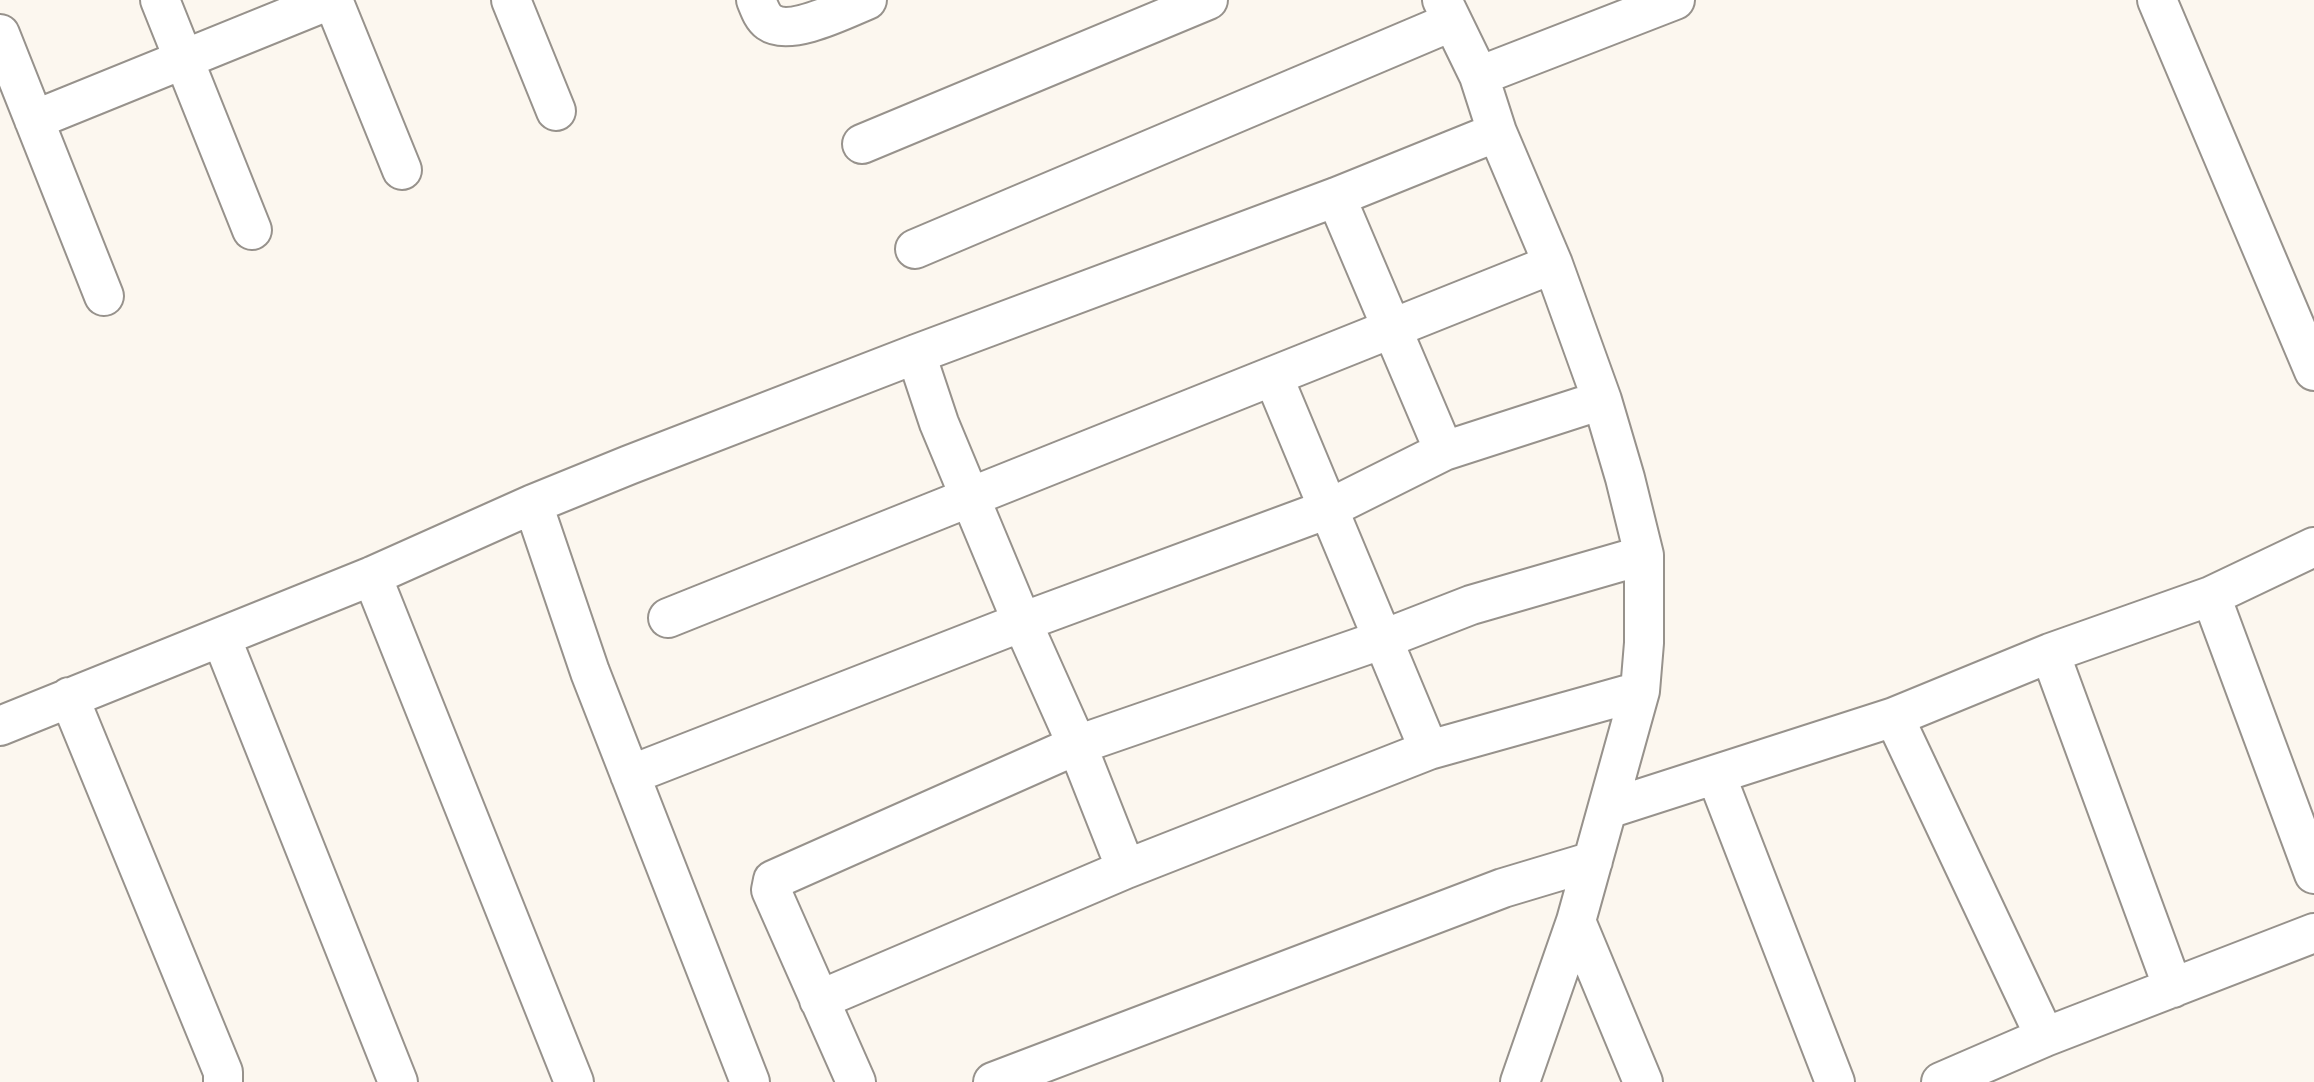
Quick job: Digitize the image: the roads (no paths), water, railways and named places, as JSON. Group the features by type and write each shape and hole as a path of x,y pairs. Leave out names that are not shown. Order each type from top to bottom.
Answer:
{"street":[{"path":"160,0 252,230"},
{"path":"34,120 332,0 402,170"},
{"path":"511,0 556,111"},
{"path":"756,0 770,23 789,26 806,23 867,0"},
{"path":"862,144 1208,0"},
{"path":"2157,0 2314,371"},
{"path":"1479,76 1664,2"},
{"path":"915,249 1447,11 1479,76 1497,132 1553,264 1602,400 1644,555 1644,643 1640,691 1576,921 1520,1082"},
{"path":"0,34 104,296"},
{"path":"0,726 372,576 533,504 916,354 1336,197 1497,132"},
{"path":"1336,197 1444,451"},
{"path":"668,618 1553,264"},
{"path":"916,354 939,423 1077,745 1126,869"},
{"path":"1273,376 1429,750"},
{"path":"630,775 1022,622 1328,509 1444,451 1602,400"},
{"path":"533,504 590,672 750,1082"},
{"path":"1608,809 1894,717 2050,653 2211,596 2314,547"},
{"path":"856,1082 771,890 773,880 1077,745 1381,640 1471,605 1644,555"},
{"path":"372,576 574,1082"},
{"path":"2211,596 2314,874"},
{"path":"221,637 398,1082"},
{"path":"2050,653 2173,988"},
{"path":"819,1000 1126,869 1429,750 1640,691"},
{"path":"69,697 223,1072 223,1082"},
{"path":"1894,717 2045,1037"},
{"path":"1716,775 1835,1082"},
{"path":"993,1082 1503,888 1593,861"},
{"path":"1576,921 1643,1082"},
{"path":"1941,1082 2045,1037 2314,933"}]}
